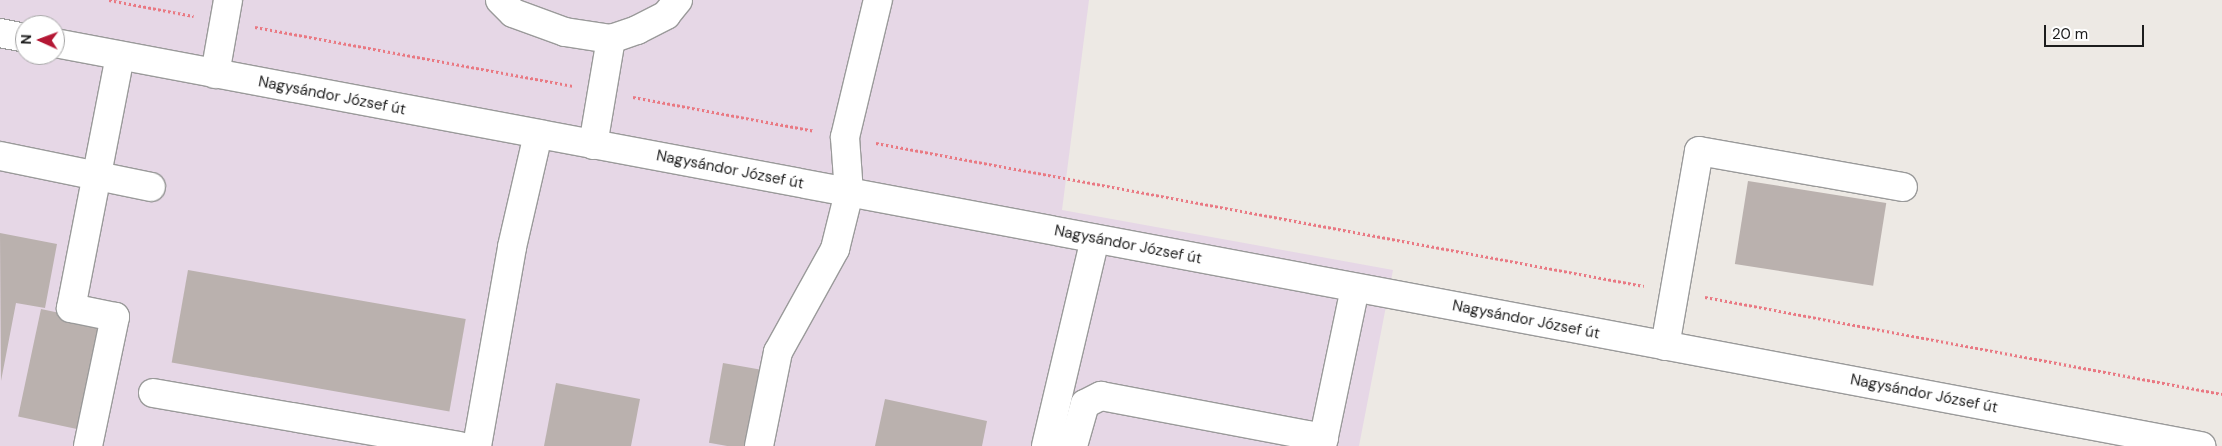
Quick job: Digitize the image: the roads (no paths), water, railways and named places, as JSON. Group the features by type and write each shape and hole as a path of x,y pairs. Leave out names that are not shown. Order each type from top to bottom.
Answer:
{"street":[{"path":"500,0 513,13 565,32 611,39 637,30 666,15 678,0"},
{"path":"759,446 778,352 835,249 850,193 845,137 878,0"},
{"path":"215,74 226,11"},
{"path":"0,33 15,36"},
{"path":"593,145 611,39"},
{"name":"Nagysándor József út","path":"65,45 2200,446"},
{"path":"88,446 115,317 71,308 120,56"},
{"path":"477,446 512,247 538,134"},
{"path":"1665,346 1699,151 1903,187"},
{"path":"0,156 152,187"},
{"path":"1046,446 1095,239"},
{"path":"1073,446 1085,404 1101,396 1323,442 1355,288"},
{"path":"153,393 459,446"}]}
